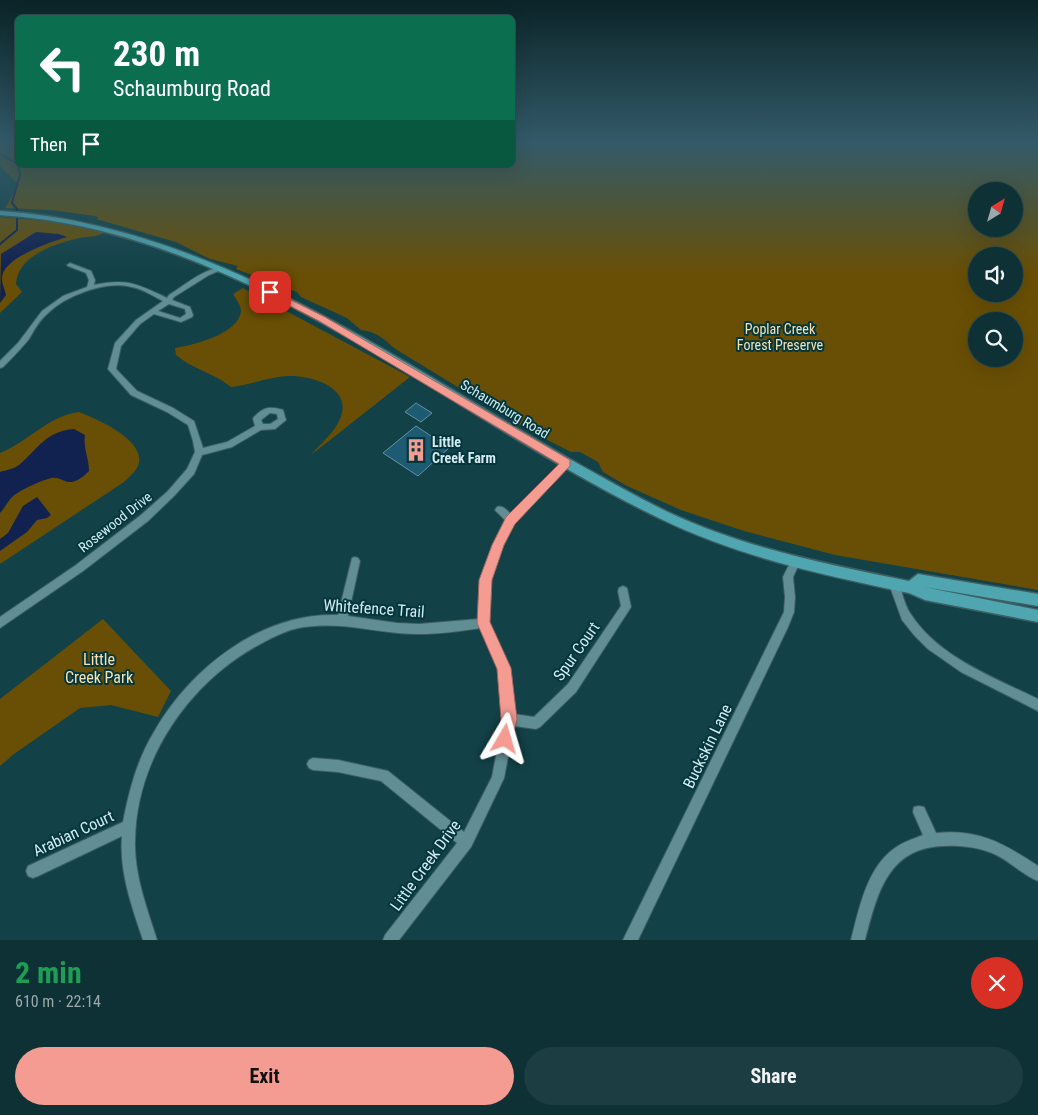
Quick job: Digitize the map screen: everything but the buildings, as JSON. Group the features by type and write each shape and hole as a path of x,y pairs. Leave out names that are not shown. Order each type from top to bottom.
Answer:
{"main road":[{"name":"Schaumburg Road","path":"0,213 80,221 127,233 219,269 322,319 566,463 667,518 744,547 795,562 911,587"},
{"path":"1038,600 918,580 911,587 925,594 1038,616"}],"street":[{"path":"70,265 89,272 92,280 90,287"},
{"path":"219,269 213,276 177,298 168,301 138,322 118,345 112,369 134,393 170,410 191,423 200,452 229,445 260,427"},
{"path":"0,365 24,342 37,320 60,300 90,287 130,284 188,308 190,315 181,320 154,312"},
{"name":"Rosewood Drive","path":"0,623 146,519 188,478 200,452"},
{"name":"Little Creek Drive","path":"390,940 466,842 498,778 509,719 504,668 484,623 486,580 498,545 511,520 566,463"},
{"path":"500,510 511,520"},
{"path":"342,619 356,561"},
{"name":"Buckskin Lane","path":"630,940 789,612 788,577 795,562"},
{"path":"894,584 901,605 911,623 939,652 1038,706"},
{"name":"Spur Court","path":"509,719 536,723 572,688 626,607 624,591"},
{"name":"Whitefence Trail","path":"150,940 130,877 128,826 148,755 181,703 212,670 242,648 284,627 301,622 342,619 414,629 484,623"},
{"path":"313,764 338,766 384,775 466,842"},
{"path":"919,812 932,840"},
{"name":"Arabian Court","path":"32,871 128,826"},
{"path":"858,940 878,880 890,862 910,846 932,840 961,839 993,847 1038,874"}],"green space":[{"name":"Poplar Creek Forest Preserve","path":"18,186 968,186 968,238 1022,238 1023,186 1038,186 1038,590 835,555 744,531 681,510 627,486 603,472 598,462 580,452 571,452 530,431 397,350 377,335 361,330 347,318 301,297 297,292 236,269 238,266 210,259 176,242 96,219 99,218 95,216 51,210 5,208"},
{"path":"0,217 78,224 105,232 59,244 30,258 18,274 16,284 22,292 0,313"},
{"path":"243,288 410,377 311,455 335,429 343,408 341,399 336,391 328,385 307,378 288,376 231,387 176,355 175,348 214,337 232,326 238,319 241,311 233,294"},
{"path":"79,412 109,426 130,441 136,449 139,458 137,468 124,482 0,564 0,453 20,443 48,424 68,414"},
{"name":"Little Creek Park","path":"103,619 171,691 158,717 111,705 80,708 0,766 0,699"}],"water":[{"path":"36,232 59,234 67,237 28,252 9,264 4,271 2,279 6,295 0,303 1,254"},
{"path":"74,429 85,435 89,471 76,481 67,482 51,478 30,486 12,497 0,513 0,472 19,465 49,437 64,430"},
{"path":"37,497 51,515 37,520 27,532 0,551 0,539 8,533 23,506"}],"waterway":[{"path":"0,244 17,230 17,209 12,203 17,186"}],"place":[{"name":"Little Creek Farm","path":"416,450"}],"route":[{"path":"270,292 322,319 438,386 493,421 566,463 511,520 498,545 486,580 484,623 504,668 509,719 505,739"}]}
